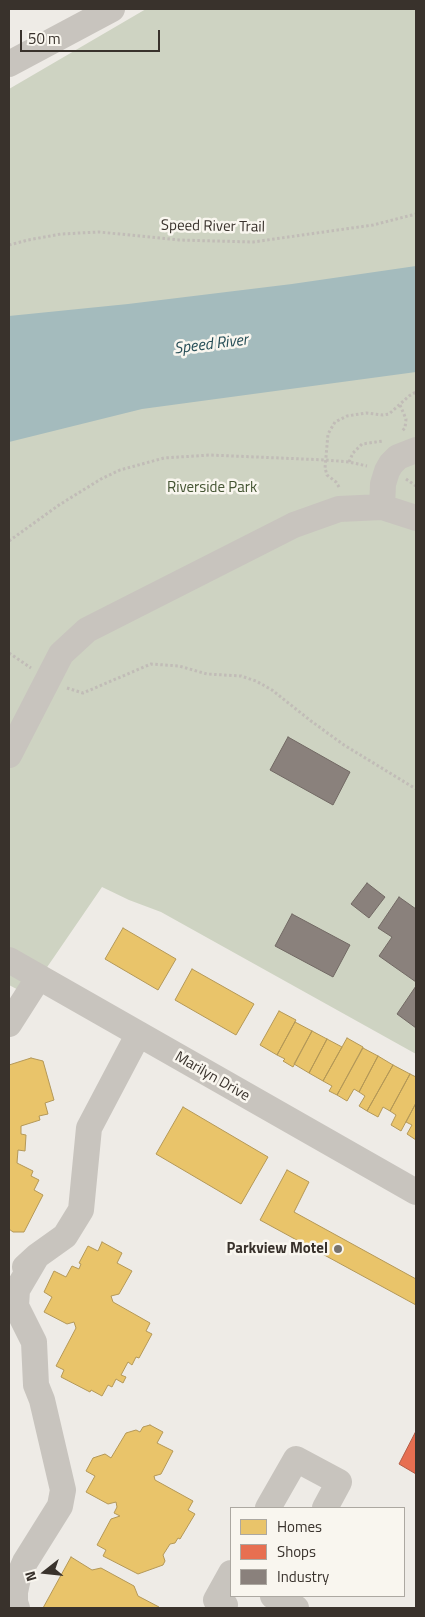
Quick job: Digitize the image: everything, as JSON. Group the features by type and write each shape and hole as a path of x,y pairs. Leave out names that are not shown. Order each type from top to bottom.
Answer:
{"street":[{"path":"9,64 112,9"},
{"path":"382,507 383,484 387,471 407,443"},
{"path":"9,754 61,654 87,630 294,525 339,509 382,507 416,518"},
{"name":"Marilyn Drive","path":"9,960 416,1192"},
{"path":"9,1024 39,977"},
{"path":"17,1608 15,1592 18,1578 25,1562 60,1506 63,1490 42,1400 36,1385 34,1342 16,1306 17,1290 29,1264 65,1236 81,1210 89,1128 138,1035"},
{"path":"269,1507 296,1459 339,1482 326,1507"},
{"path":"224,1605 216,1600 230,1575"}],"path":[{"name":"Speed River Trail","path":"9,245 61,234 99,232 179,240 253,242 373,225 416,214"},
{"path":"346,509 339,487 327,475 328,434 335,422 347,416 366,413 389,414 408,396 416,392"},
{"path":"400,405 406,419 407,443"},
{"path":"349,462 353,453 362,444 389,440"},
{"path":"9,541 86,487 120,470 183,456 210,455 349,462 387,471 402,477 416,486"},
{"path":"9,653 49,679 64,687 83,693 151,664 179,666 208,674 241,676 256,681 272,690 311,722 344,745 416,789"}],"green space":[{"name":"Riverside Park","path":"146,9 416,9 416,1054 161,912 102,887 28,995 9,985 9,89"}],"water":[{"name":"Speed River","path":"416,266 416,372 142,409 9,442 9,316 292,284"}],"building: Homes":[{"path":"123,928 176,959 158,990 105,959"},
{"path":"192,969 254,1004 236,1035 175,1000"},
{"path":"279,1011 296,1020 277,1055 260,1045"},
{"path":"295,1022 312,1031 293,1067 283,1061 285,1059 277,1055"},
{"path":"312,1031 327,1039 309,1073 294,1064"},
{"path":"347,1038 363,1047 337,1095 329,1091 332,1086 323,1081"},
{"path":"327,1039 342,1047 323,1081 309,1073"},
{"path":"363,1048 378,1056 359,1092 354,1089 347,1101 337,1095"},
{"path":"378,1056 393,1065 367,1111 359,1106 365,1096 359,1092"},
{"path":"31,1058 43,1061 54,1100 45,1103 48,1114 39,1116 40,1120 21,1126 21,1134 26,1135 25,1151 18,1150 17,1163 33,1171 31,1176 39,1180 34,1190 43,1195 24,1232 13,1232 9,1229 9,1065"},
{"path":"393,1065 410,1074 390,1111 383,1107 378,1117 367,1111"},
{"path":"410,1074 416,1077 416,1103 401,1131 391,1125 396,1115 390,1111"},
{"path":"416,1103 416,1140 407,1134 412,1125 406,1122"},
{"path":"183,1107 268,1157 241,1204 156,1154"},
{"name":"Parkview Motel","path":"287,1170 309,1182 294,1212 416,1279 416,1305 260,1220"},
{"path":"102,1242 122,1253 117,1263 132,1271 119,1294 111,1296 113,1302 150,1323 146,1331 152,1334 139,1358 136,1357 132,1365 128,1362 121,1375 126,1377 123,1383 116,1379 112,1387 108,1385 102,1396 61,1377 64,1370 56,1366 76,1328 74,1322 67,1324 44,1312 52,1297 44,1292 54,1271 66,1277 72,1266 79,1269 81,1264 79,1263 88,1246 98,1251"},
{"path":"150,1425 163,1432 157,1443 173,1451 161,1474 154,1476 155,1480 193,1501 188,1510 195,1514 180,1539 178,1538 175,1543 170,1544 163,1555 165,1561 163,1565 138,1574 103,1556 106,1550 97,1545 111,1519 120,1516 114,1513 117,1507 116,1502 108,1504 86,1492 95,1476 86,1471 93,1458 105,1454 111,1458 126,1433 136,1430 140,1432 143,1427"},
{"path":"71,1557 92,1570 101,1568 134,1586 138,1596 159,1607 43,1608"}],"building: Shops":[{"path":"416,1431 416,1474 399,1464"}],"building: Industry":[{"path":"288,737 350,772 333,805 270,770"},
{"path":"367,883 385,897 369,918 351,904"},
{"path":"399,897 416,909 416,982 379,956 392,937 378,928"},
{"path":"292,914 350,945 333,977 275,946"},
{"path":"416,986 416,1028 397,1014"}],"place":[{"name":"Parkview Motel","path":"338,1249"}]}
